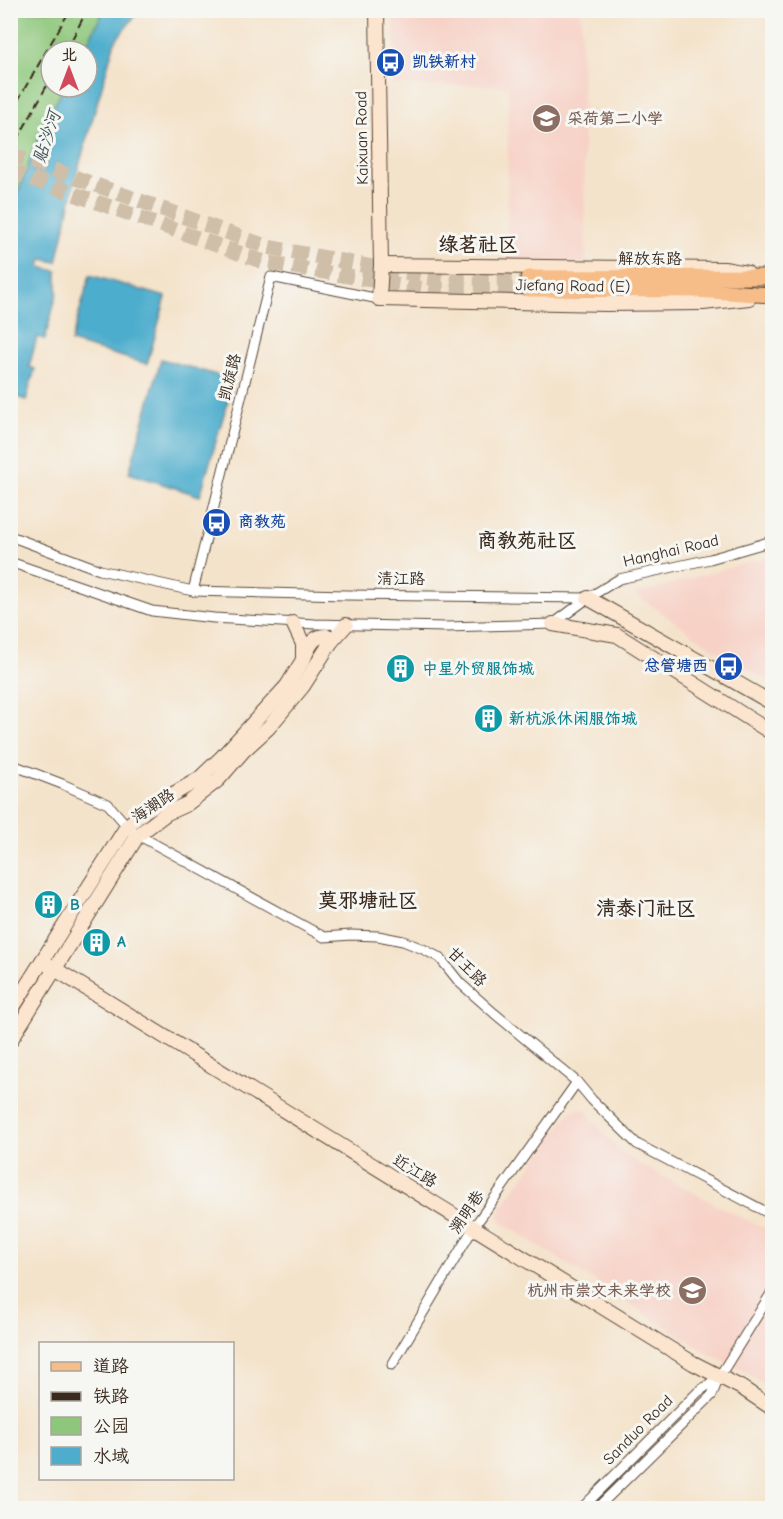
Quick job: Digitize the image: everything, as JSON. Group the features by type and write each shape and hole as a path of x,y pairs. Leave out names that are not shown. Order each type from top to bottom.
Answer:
{"main road":[{"name":"Kaixuan Road","path":"377,10 381,265 379,299"},
{"name":"Jiefang Road (E)","path":"381,265 724,268 770,277"},
{"name":"解放东路","path":"769,295 529,283 770,277"},
{"name":"Jiefang Road (E)","path":"379,299 606,304 692,303 769,295"},
{"name":"清江路","path":"588,598 772,703"},
{"path":"293,623 303,644 303,660"},
{"path":"553,624 617,635 771,732"},
{"name":"海潮路","path":"10,1041 56,969 132,830 187,804 218,780 297,694 345,625"},
{"name":"海潮路","path":"10,1012 42,961 146,810 199,780 287,686 312,642 317,637 326,636 331,642"},
{"name":"近江路","path":"42,961 693,1363 742,1388 772,1408"}],"street":[{"name":"凯旋路","path":"193,591 271,277 379,299"},
{"name":"清江路","path":"10,536 100,570 193,591 588,598"},
{"name":"Hanghai Road","path":"553,624 619,579 710,559 772,541"},
{"path":"10,562 152,611 214,618 345,625 446,627 553,624"},
{"name":"甘王路","path":"10,764 108,804 132,830 324,937 378,936 403,940 440,958 460,983 577,1082 637,1144 772,1215"},
{"name":"溯明巷","path":"392,1365 474,1227 577,1082"},
{"name":"Sanduo Road","path":"597,1509 712,1395 719,1377 772,1293"},
{"name":"Sanduo Road","path":"582,1509 698,1392 719,1377"}],"shaded area":[{"name":"采荷第二小学","path":"394,11 581,11 586,263 507,262 508,86 394,85"},
{"path":"772,556 772,683 714,649 635,594"},
{"name":"杭州市崇文未来学校","path":"585,1110 618,1149 634,1161 772,1232 772,1389 749,1374 704,1351 503,1223 499,1218 500,1209 571,1111"}],"green space":[{"path":"11,11 100,11 102,13 90,39 39,39 39,99 61,99 11,205"}],"water":[{"path":"104,11 139,11 115,41 99,96 99,39 89,39"},
{"name":"贴沙河","path":"58,99 98,99 76,176 57,262 42,259 40,267 57,271 57,293 45,339 37,337 29,367 35,369 26,400 17,397 11,410 11,212 41,130"},
{"path":"90,275 166,297 147,364 71,342"},
{"path":"161,359 234,380 200,496 129,473"}],"tunnel":[{"path":"10,154 268,247 436,279 528,278"},
{"path":"10,171 264,262 431,290 529,289"}],"railway":[{"path":"10,114 70,10"},
{"path":"72,39 87,10"},
{"path":"10,153 40,99"}],"place":[{"name":"凯铁新村","path":"391,62"},
{"name":"采荷第二小学","path":"546,119"},
{"name":"商教苑","path":"217,522"},
{"name":"总管塘西","path":"729,666"},
{"name":"中星外贸服饰城","path":"401,669"},
{"name":"新杭派休闲服饰城","path":"488,719"},
{"name":"B","path":"49,905"},
{"name":"A","path":"96,942"},
{"name":"杭州市崇文未来学校","path":"692,1291"}],"district":[{"name":"绿茗社区","path":"478,244"},
{"name":"商教苑社区","path":"527,540"},
{"name":"莫邪塘社区","path":"368,900"},
{"name":"清泰门社区","path":"646,908"}]}
